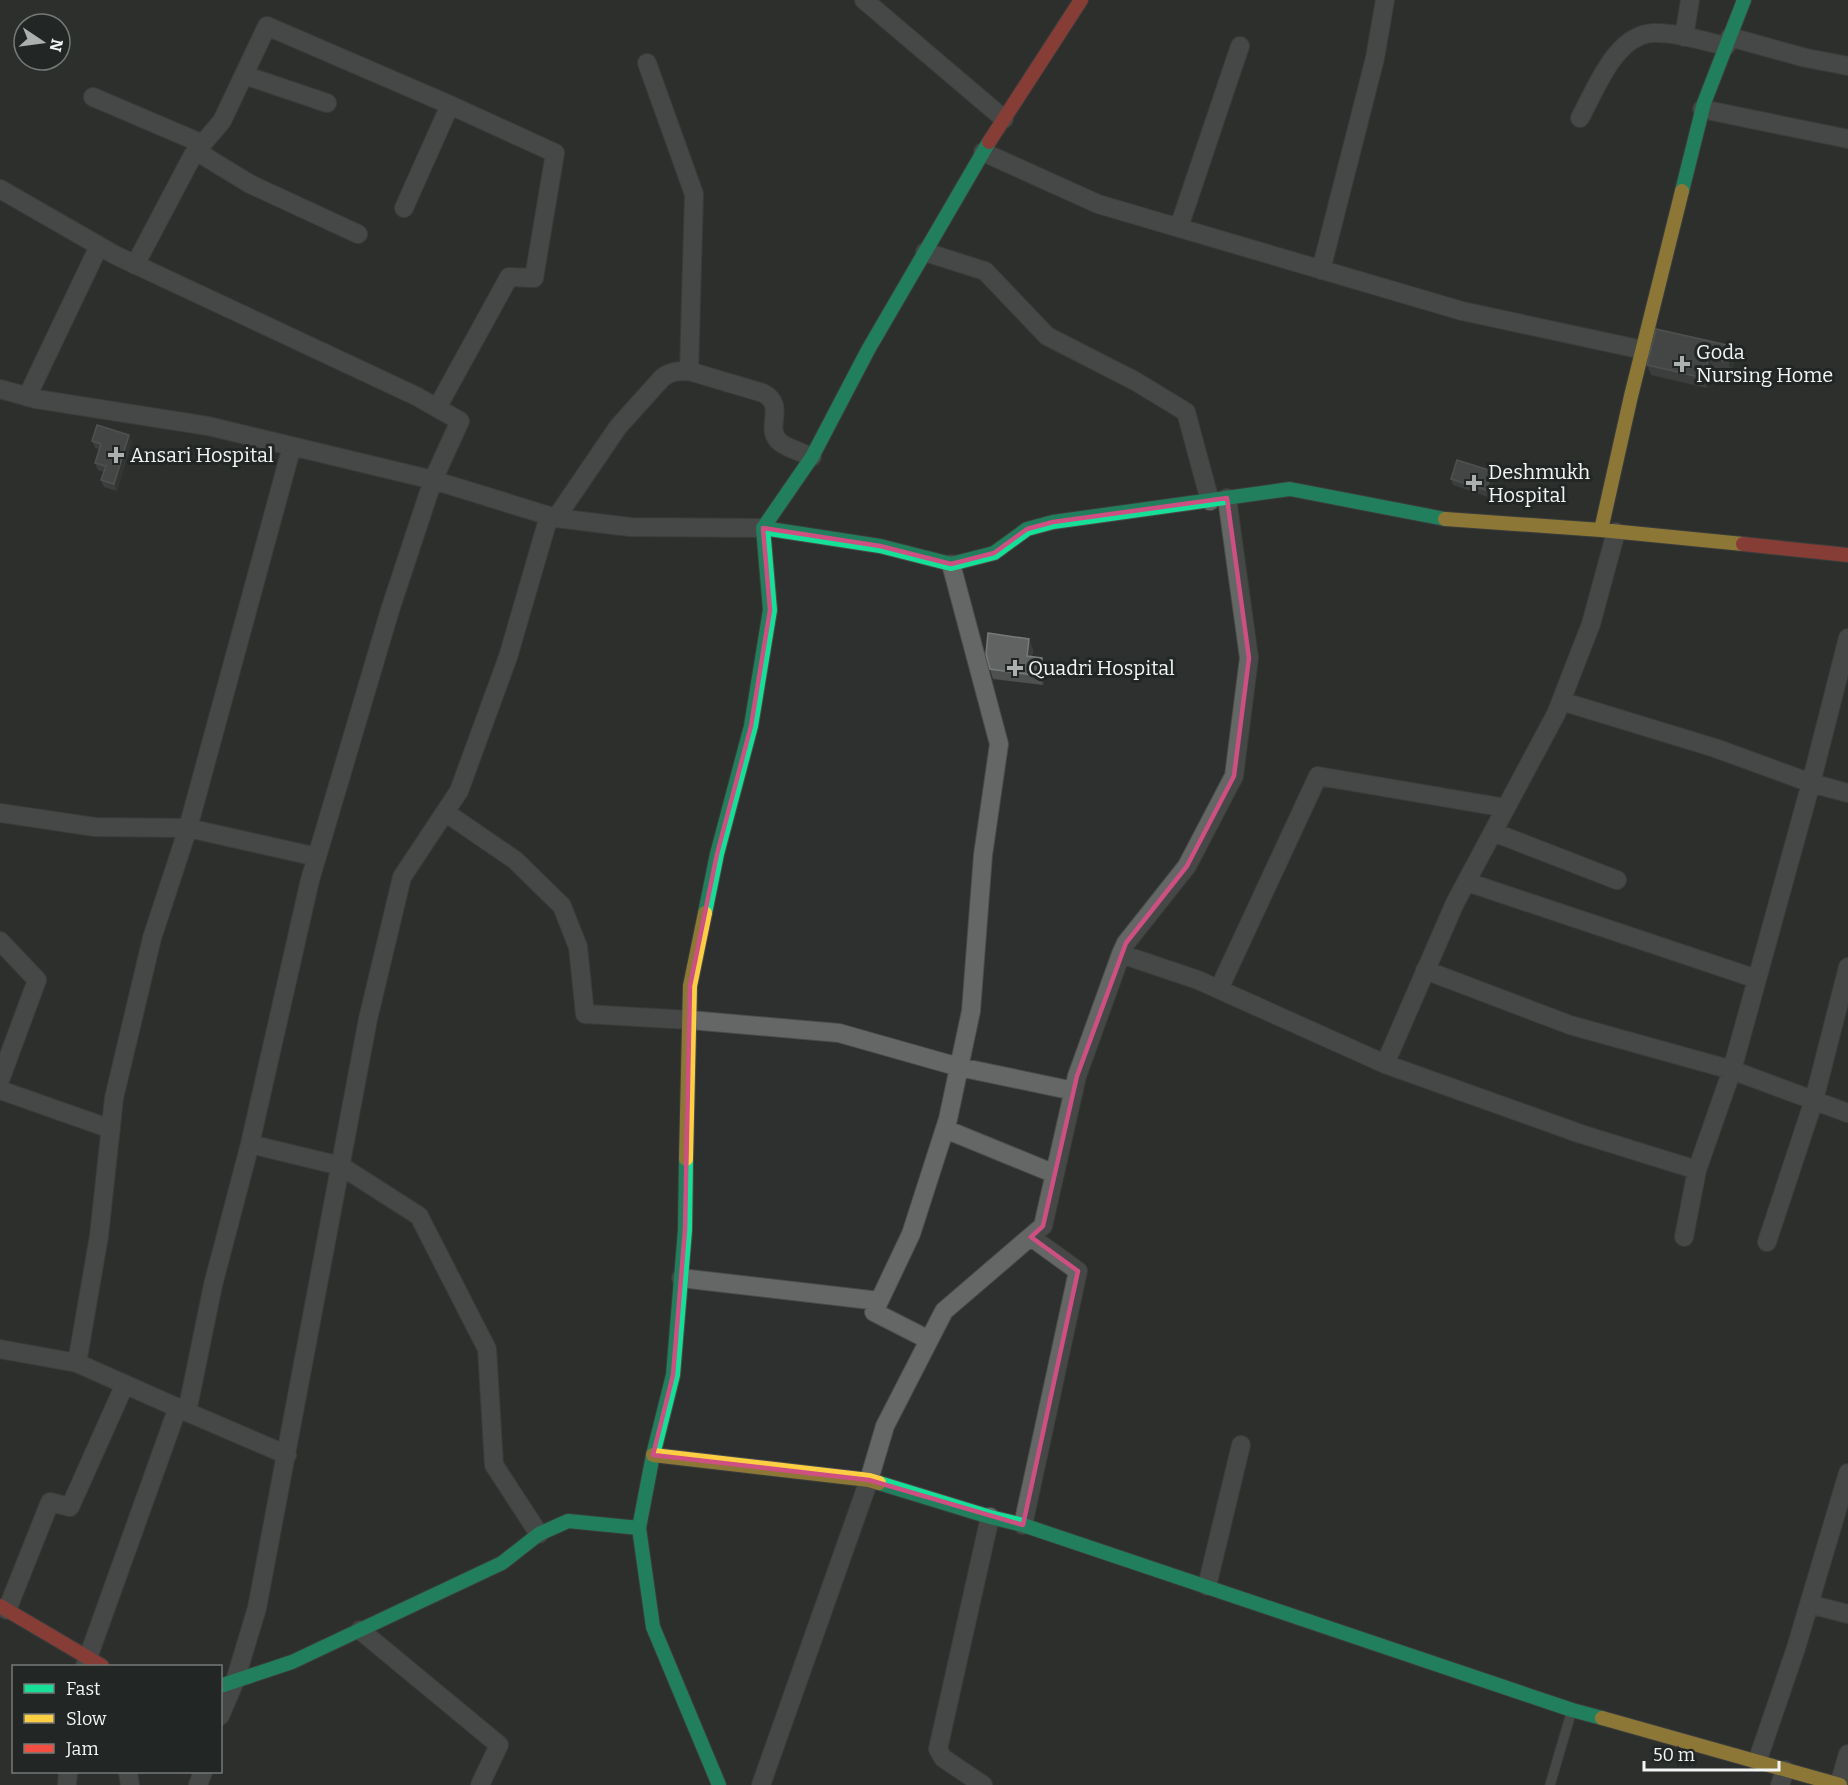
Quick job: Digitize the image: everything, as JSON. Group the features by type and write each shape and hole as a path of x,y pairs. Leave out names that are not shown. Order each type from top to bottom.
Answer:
{"main road":[{"path":"719,1785 653,1627 639,1528 653,1455 673,1376 685,1230 690,986 717,854 752,726 770,610 763,528 812,457 868,350 983,152 1081,0"},
{"path":"1609,531 1643,350 1702,109 1744,0"},
{"path":"763,528 880,546 951,564 994,553 1028,529 1053,522 1290,489 1449,520 1609,531 1848,555"},
{"path":"653,1455 869,1480 1023,1525 1572,1710 1757,1762 1783,1777 1839,1785"},
{"path":"228,1683 292,1662 502,1563 539,1534 567,1521 639,1528"},
{"path":"4,1608 91,1664"}],"street":[{"path":"864,0 1004,118"},
{"path":"1322,270 1375,57 1385,0"},
{"path":"1684,37 1690,0"},
{"path":"135,265 200,148 222,121 267,26 555,153 534,278 509,277 437,408"},
{"path":"1580,118 1613,57 1622,48 1645,34 1660,33 1728,42 1848,66"},
{"path":"1179,227 1240,46"},
{"path":"647,63 694,194 689,371"},
{"path":"244,75 327,103"},
{"path":"93,97 200,148 250,184 358,234"},
{"path":"404,208 450,105"},
{"path":"1702,109 1848,139"},
{"path":"983,152 1098,204 1462,311 1643,350"},
{"path":"0,189 135,265 405,391 460,421 433,480 390,610 317,857 250,1144 182,1410 91,1664"},
{"path":"27,397 99,246"},
{"path":"761,1785 869,1480 885,1426 944,1311 1043,1226 1077,1076 1121,954 1126,944 1187,866 1234,776 1249,658 1218,499 1186,412 1135,381 1047,336 985,271 925,252"},
{"path":"222,1708 228,1683 257,1608 368,1019 402,877 459,791 508,657 553,517 618,427 662,378 676,371 689,371 771,397 775,403 776,437 781,443 812,457"},
{"path":"0,389 27,397 208,426 433,480 553,517 630,527 763,528"},
{"path":"77,1363 99,1236 114,1098 152,938 188,828 292,446"},
{"path":"1385,1064 1425,970 1467,882 1556,714 1591,624 1609,531"},
{"path":"929,1340 874,1312 911,1234 945,1129 972,1011 983,855 999,744 951,564"},
{"path":"1684,1237 1697,1170 1732,1070 1811,783 1848,638"},
{"path":"1561,701 1715,748 1811,783 1848,793"},
{"path":"1219,989 1318,776 1506,808"},
{"path":"445,812 515,860 562,906 579,947 585,1014 690,1020 839,1033 959,1067 1074,1091"},
{"path":"0,813 95,827 188,828 317,857"},
{"path":"1493,832 1617,880"},
{"path":"1467,882 1757,979"},
{"path":"0,941 37,980 0,1080"},
{"path":"1121,954 1188,976 1385,1064 1581,1134 1697,1170"},
{"path":"1767,1242 1814,1100 1848,967"},
{"path":"1425,970 1570,1025 1732,1070 1848,1113"},
{"path":"0,1090 111,1129"},
{"path":"945,1129 1055,1174"},
{"path":"250,1144 341,1166 418,1216 487,1349 494,1465 539,1534"},
{"path":"1023,1525 1078,1271 1031,1237"},
{"path":"681,1278 879,1301"},
{"path":"0,1349 77,1363 287,1455"},
{"path":"4,1608 50,1502 70,1507 125,1384"},
{"path":"1207,1586 1241,1445"},
{"path":"1757,1762 1809,1604 1848,1473"},
{"path":"983,1785 943,1758 938,1749 990,1517"},
{"path":"1809,1604 1848,1614"},
{"path":"360,1630 499,1745 480,1785"},
{"path":"1839,1785 1848,1754"}],"lane":[{"path":"1550,1785 1572,1710"}],"highlighted area":[{"path":"1227,498 1249,658 1234,776 1187,866 1126,943 1077,1076 1043,1226 1031,1237 1078,1271 1023,1525 869,1480 653,1455 673,1375 685,1230 690,986 717,854 751,726 770,610 763,528 880,546 951,564 994,553 1027,529 1053,522"}],"building":[{"path":"1656,329 1732,346 1728,362 1709,357 1704,378 1647,365"},
{"path":"97,425 129,435 114,484 101,480 106,466 95,463 101,444 92,441"},
{"path":"1457,460 1492,471 1486,490 1451,479"},
{"path":"988,633 1029,639 1027,656 1042,658 1040,676 990,669 986,654"}],"traffic: fast":[{"path":"1682,191 1704,103 1744,0"},
{"path":"705,913 717,854 751,726 770,610 763,528 812,457 868,350 989,142"},
{"path":"763,528 880,546 951,564 994,553 1027,529 1053,522 1290,489 1445,519"},
{"path":"686,1159 685,1230 673,1375 653,1455 639,1528 653,1627 719,1785"},
{"path":"879,1483 1023,1525 1572,1710 1602,1718"},
{"path":"222,1685 292,1662 502,1563 539,1534 568,1521 639,1528"}],"traffic: slow":[{"path":"1601,530 1631,396 1682,191"},
{"path":"1445,519 1601,530 1743,544"},
{"path":"686,1159 690,986 705,913"},
{"path":"653,1455 879,1483"},
{"path":"1602,1718 1840,1785"}],"traffic: jam":[{"path":"989,142 1081,0"},
{"path":"1743,544 1848,555"},
{"path":"0,1606 100,1665"}],"place":[{"name":"Goda Nursing Home","path":"1682,364"},
{"name":"Ansari Hospital","path":"116,455"},
{"name":"Deshmukh Hospital","path":"1474,483"},
{"name":"Quadri Hospital","path":"1015,668"}]}
